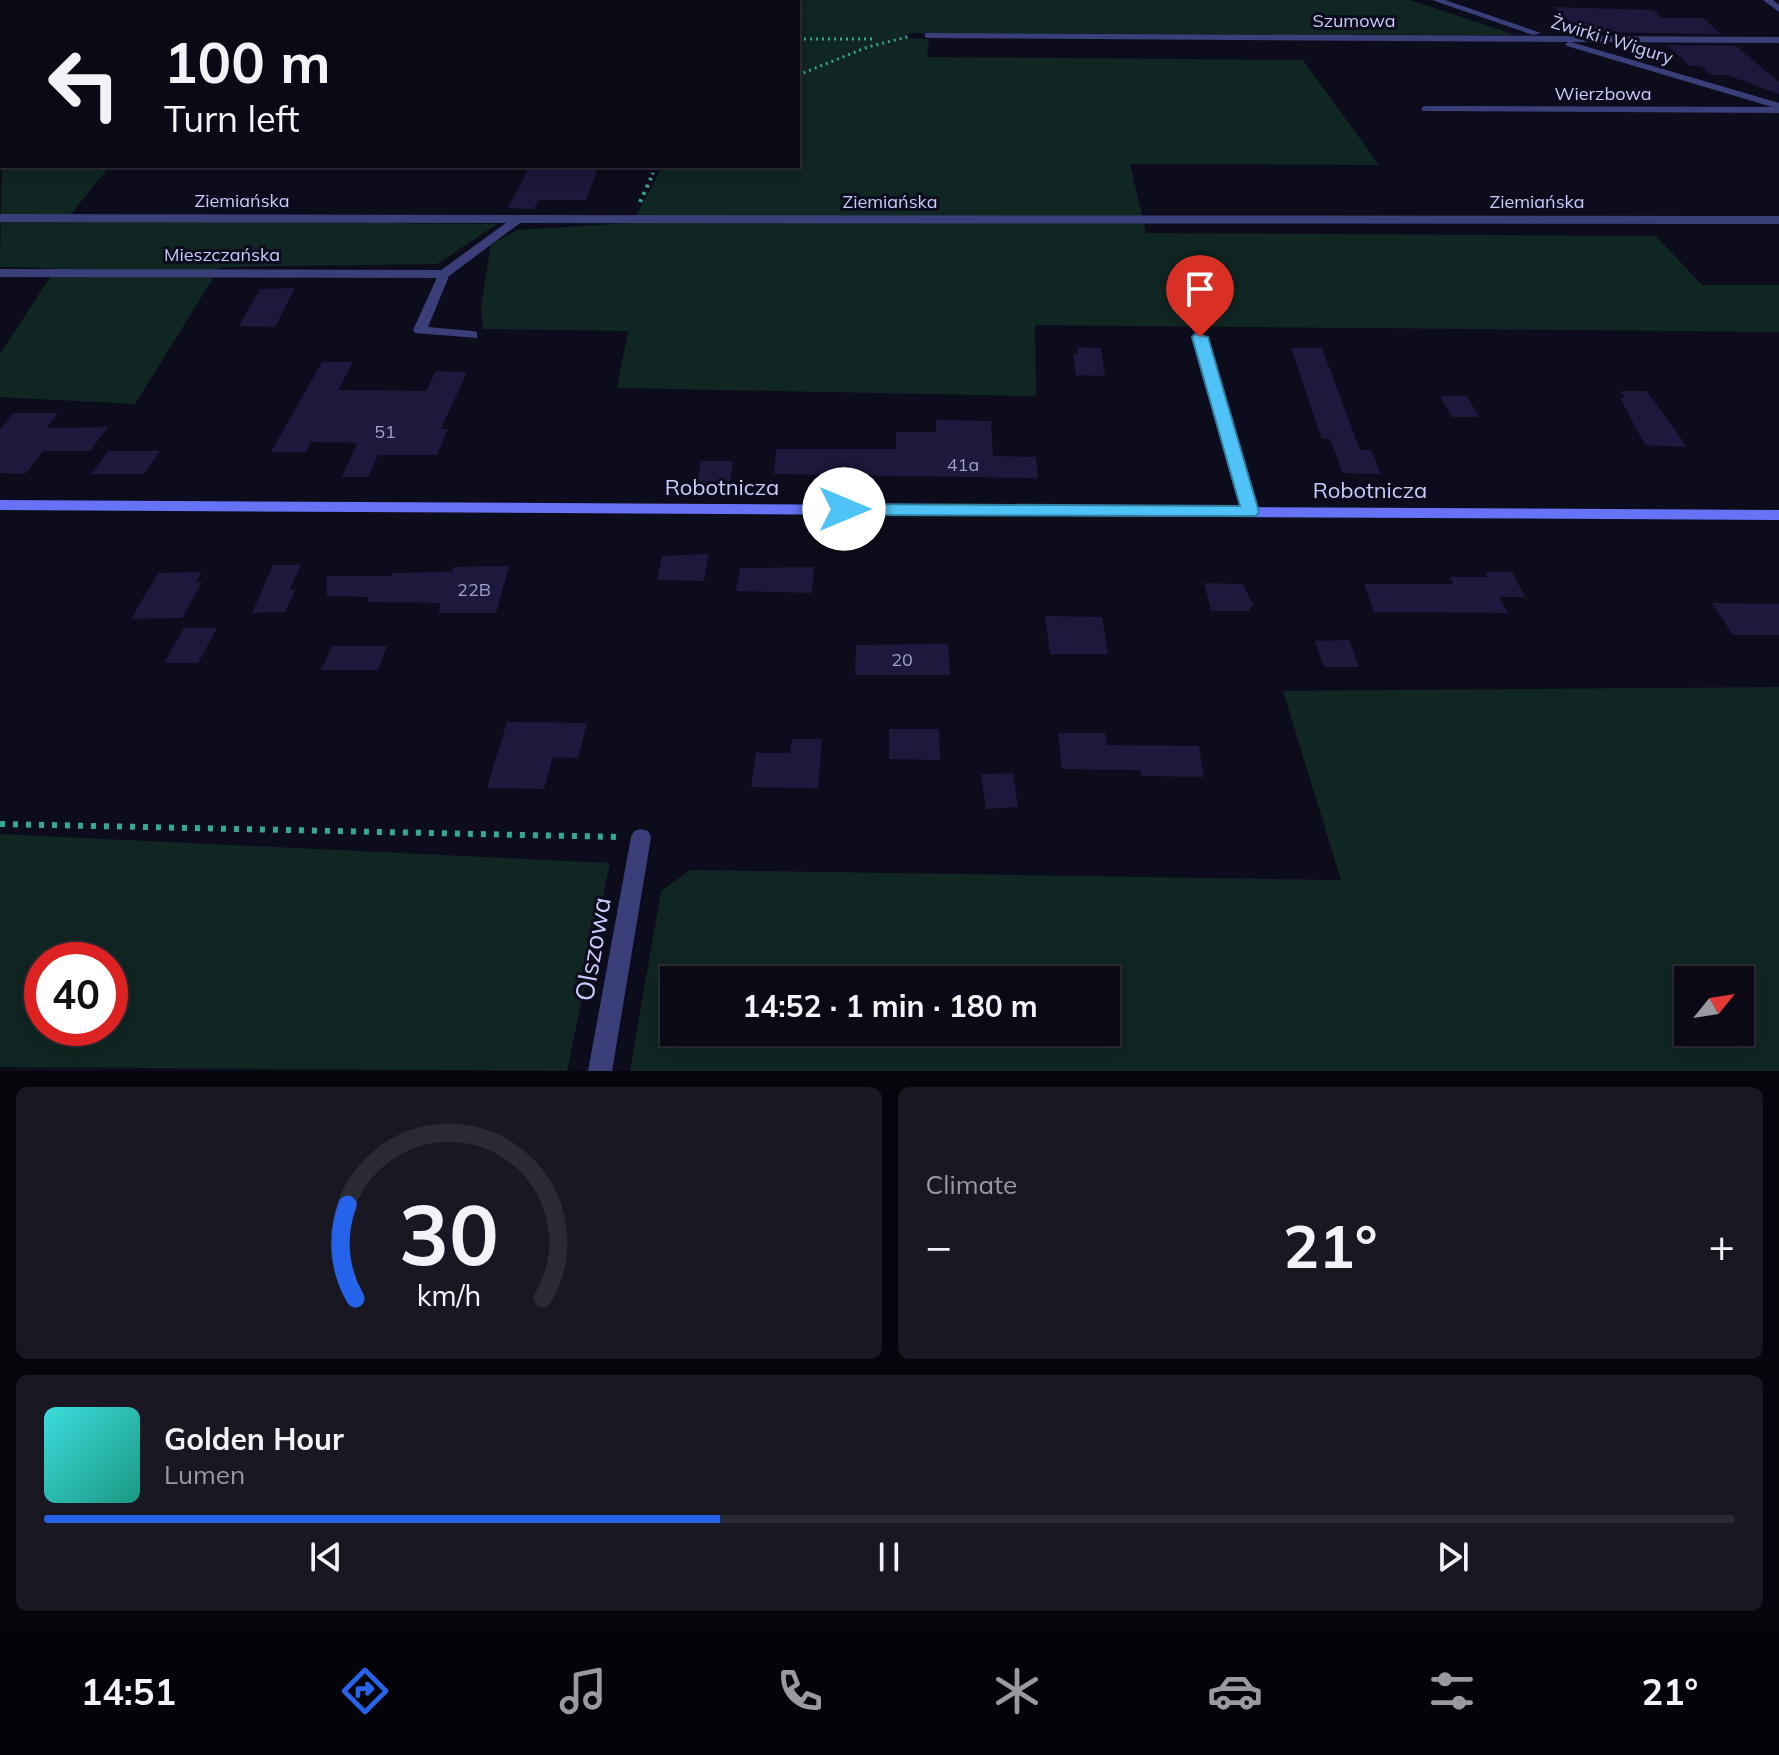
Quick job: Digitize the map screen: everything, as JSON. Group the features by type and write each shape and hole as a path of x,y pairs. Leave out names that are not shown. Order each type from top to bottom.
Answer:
{"street":[{"name":"Żwirki i Wigury","path":"1436,0 1779,108"},
{"path":"1767,0 1779,9"},
{"name":"Szumowa","path":"928,35 1779,40"},
{"name":"Wierzbowa","path":"1426,109 1779,108"},
{"name":"Ziemiańska","path":"0,218 1779,220"},
{"path":"472,335 420,330 444,274 517,219"},
{"name":"Mieszczańska","path":"0,273 444,274"},
{"path":"1200,337 1250,512"},
{"name":"Robotnicza","path":"0,505 1779,515"},
{"name":"Olszowa","path":"600,1071 641,837"}],"path":[{"path":"800,39 885,39 928,35"},
{"path":"800,74 885,39"},
{"path":"632,219 654,168"},
{"path":"0,824 641,837"}],"green space":[{"path":"800,0 1410,0 1516,35 910,33 904,38 929,39 927,57 1303,60 1379,165 1130,164 1146,233 1656,236 1702,285 1779,285 1779,332 1035,325 1036,396 617,388 628,331 483,329 481,306 491,245 517,230 632,223 662,168 800,168"},
{"path":"2,168 108,168 66,220 497,224 437,264 220,267 135,404 0,397 0,354 56,268 0,267"},
{"path":"1779,687 1779,1071 630,1071 661,891 690,870 1341,880 1283,691"},
{"path":"0,834 610,863 567,1071 0,1067"}],"building":[{"path":"1554,7 1653,10 1662,18 1703,18 1721,34 1581,32"},
{"path":"1667,45 1736,46 1779,82 1779,94 1727,75 1711,75 1701,66 1690,66"},
{"path":"529,168 598,168 586,200 538,200 534,209 508,208"},
{"path":"295,288 275,327 239,326 260,289"},
{"path":"1077,347 1101,348 1105,376 1076,375 1073,354 1078,354"},
{"path":"1291,348 1322,348 1360,450 1371,450 1381,474 1343,473 1330,439 1322,439"},
{"path":"322,362 353,362 338,390 426,391 436,371 467,372 441,429 448,429 437,455 378,455 368,477 342,477 357,443 311,442 306,452 271,452"},
{"path":"1621,391 1647,391 1687,447 1645,445 1620,398 1625,398"},
{"path":"1440,396 1467,396 1479,417 1452,417"},
{"path":"14,413 58,413 47,428 108,427 90,451 43,451 25,474 0,473 0,429"},
{"path":"936,420 991,421 993,456 1036,457 1038,478 774,474 776,449 896,449 896,432 936,432"},
{"path":"108,451 160,451 144,474 91,474"},
{"path":"701,461 733,461 730,483 697,483"},
{"path":"709,554 704,581 657,580 662,556"},
{"path":"273,565 301,565 289,590 296,589 285,612 252,613"},
{"path":"509,566 496,613 438,613 441,603 367,602 369,597 327,596 327,576 391,576 393,573 452,572 454,567"},
{"path":"814,567 812,593 736,591 740,568"},
{"path":"201,572 196,582 202,582 182,618 131,619 158,573"},
{"path":"1485,572 1512,572 1525,597 1499,597 1508,613 1374,612 1364,584 1453,584 1450,577 1488,577"},
{"path":"1204,583 1243,584 1254,607 1250,607 1250,611 1211,611"},
{"path":"1712,603 1779,604 1779,635 1733,635"},
{"path":"1045,616 1102,617 1108,654 1050,654"},
{"path":"184,628 217,628 198,663 164,663"},
{"path":"1349,640 1359,667 1324,667 1315,641"},
{"path":"948,644 950,675 855,675 856,645"},
{"path":"332,646 387,646 378,670 321,670"},
{"path":"507,722 587,723 578,758 553,757 544,789 487,788"},
{"path":"889,729 939,729 940,760 889,759"},
{"path":"1058,733 1105,733 1107,745 1199,746 1204,777 1141,776 1140,770 1062,769"},
{"path":"792,739 822,739 818,788 751,787 756,753 790,753"},
{"path":"1013,773 1018,807 986,809 981,774"}],"route":[{"path":"844,509 1250,512 1200,337"}]}
